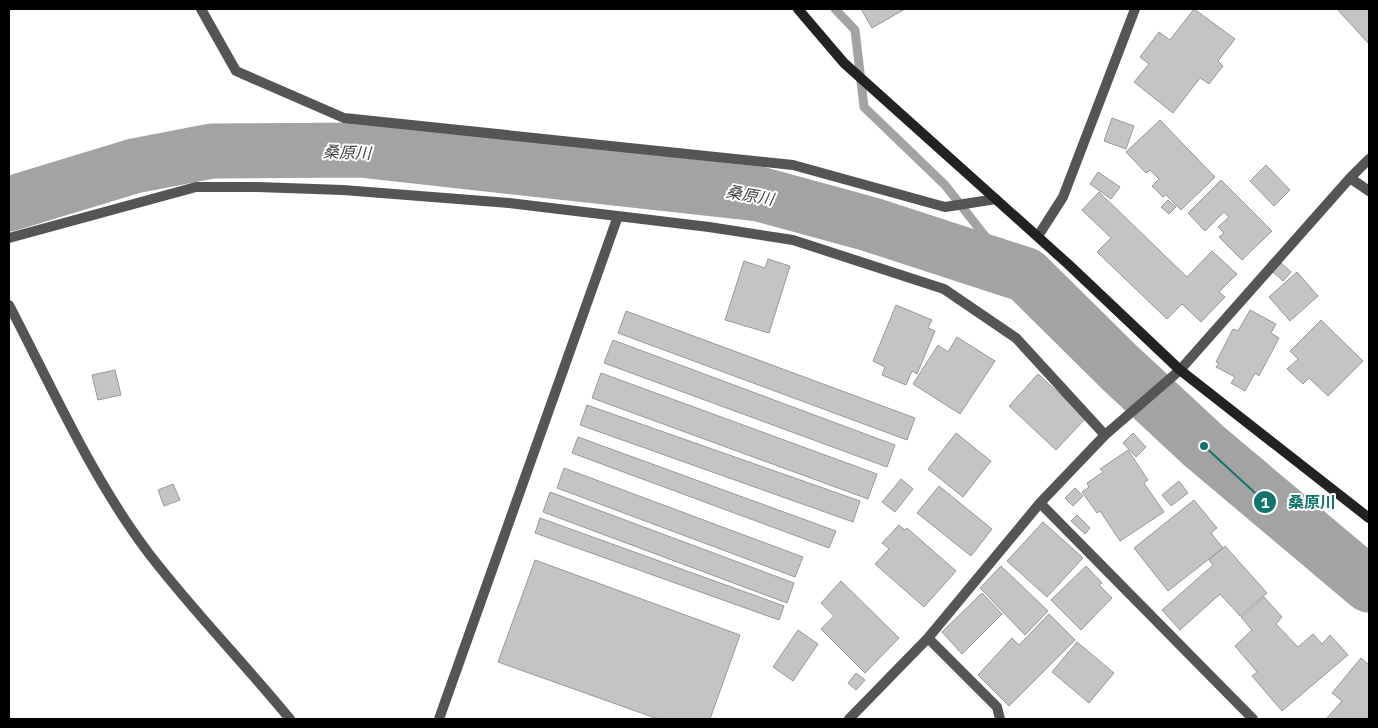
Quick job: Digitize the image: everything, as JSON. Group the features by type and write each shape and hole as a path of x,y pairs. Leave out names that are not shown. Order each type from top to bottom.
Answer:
{"street":[{"path":"201,9 236,71 344,118 793,164 945,207 996,199"},
{"path":"798,9 844,63 1038,236 1180,370 1369,518"},
{"path":"1038,236 1062,197 1135,9"},
{"path":"849,719 928,638 1040,503 1105,435 1180,370 1369,159"},
{"path":"1350,178 1369,191"},
{"path":"9,238 196,187 324,189 420,195 618,216 793,240 944,290 1016,338 1105,435"},
{"path":"439,719 618,216"},
{"path":"9,304 102,483 149,554 206,625 259,682 290,719"},
{"path":"1040,503 1253,719"},
{"path":"928,638 997,708 1000,719"}],"building":[{"path":"861,9 905,9 872,28"},
{"path":"1194,9 1235,39 1218,61 1223,66 1209,84 1200,78 1173,113 1134,82 1149,64 1140,57 1159,32 1170,40"},
{"path":"1337,9 1369,9 1369,44"},
{"path":"1112,118 1134,126 1126,149 1104,141"},
{"path":"1160,120 1215,177 1181,210 1166,195 1163,197 1152,186 1159,179 1150,170 1146,173 1126,152"},
{"path":"1266,165 1290,190 1274,206 1250,181"},
{"path":"1098,172 1120,187 1111,199 1090,184"},
{"path":"1221,180 1272,231 1242,260 1219,237 1224,233 1218,227 1229,217 1224,212 1205,231 1188,213"},
{"path":"1099,192 1187,277 1212,251 1237,274 1219,292 1225,297 1201,322 1182,304 1167,319 1097,252 1111,238 1082,210"},
{"path":"1168,200 1176,207 1169,214 1161,207"},
{"path":"768,259 790,266 769,333 725,320 744,261 765,268"},
{"path":"1281,263 1291,272 1283,281 1273,272"},
{"path":"1297,272 1318,296 1290,321 1269,297"},
{"path":"896,305 932,320 928,328 935,331 917,374 912,371 906,385 882,375 885,367 873,361"},
{"path":"1250,310 1276,324 1271,333 1279,338 1259,376 1255,373 1245,391 1231,383 1235,377 1216,367 1219,363 1216,362 1233,329 1238,331"},
{"path":"626,311 915,418 907,440 618,333"},
{"path":"1321,320 1363,361 1328,396 1309,378 1303,384 1287,369 1298,359 1290,351"},
{"path":"957,337 995,361 960,414 913,384 938,345 948,352"},
{"path":"613,340 895,445 887,467 604,363"},
{"path":"115,370 121,395 98,400 92,375"},
{"path":"601,373 877,474 868,499 592,398"},
{"path":"1038,374 1086,418 1056,450 1009,406"},
{"path":"587,405 860,501 853,522 580,425"},
{"path":"956,433 991,461 963,497 928,469"},
{"path":"1133,433 1146,447 1136,457 1123,443"},
{"path":"578,437 836,531 829,548 572,453"},
{"path":"1128,450 1148,480 1144,483 1164,512 1120,541 1100,511 1097,513 1082,492 1089,487 1087,483 1103,472 1100,469"},
{"path":"564,468 803,557 795,577 557,488"},
{"path":"901,479 913,489 895,512 882,502"},
{"path":"1179,481 1188,493 1171,506 1162,495"},
{"path":"173,484 180,500 164,506 158,490"},
{"path":"939,486 992,529 971,556 917,513"},
{"path":"1075,488 1083,496 1073,506 1065,498"},
{"path":"550,492 794,583 787,603 543,512"},
{"path":"1194,500 1217,528 1211,533 1223,548 1168,591 1134,548"},
{"path":"1077,515 1090,528 1085,534 1071,521"},
{"path":"540,518 784,606 779,620 535,533"},
{"path":"1043,522 1083,558 1047,597 1007,561"},
{"path":"899,525 905,530 907,528 956,571 924,607 875,564 889,549 882,543"},
{"path":"1225,546 1267,593 1240,616 1220,594 1180,630 1162,610 1213,565 1209,560"},
{"path":"535,560 740,635 710,719 658,719 498,662"},
{"path":"1001,566 1048,611 1025,635 980,588"},
{"path":"1086,566 1102,583 1099,585 1112,598 1081,630 1051,600"},
{"path":"841,581 899,638 865,673 821,629 834,616 821,603"},
{"path":"982,593 1002,614 962,654 942,632"},
{"path":"1264,597 1282,617 1276,624 1298,647 1313,634 1322,644 1330,635 1348,655 1282,711 1252,676 1257,672 1235,646 1252,630 1241,617"},
{"path":"1049,614 1075,640 1009,706 978,675 1012,638 1019,645"},
{"path":"798,630 818,644 793,681 773,667"},
{"path":"1077,642 1114,673 1089,703 1052,672"},
{"path":"1361,658 1369,665 1369,719 1326,719 1342,701 1332,693"},
{"path":"856,673 865,680 856,690 848,683"}],"waterway":[{"path":"835,9 855,30 864,107 945,185 988,240 1026,275"},
{"name":"桑原川","path":"9,204 134,166 212,151 360,150 759,194 869,224 1026,275 1119,367 1204,446 1369,585"}],"place":[{"name":"桑原川","path":"1204,446"}]}
